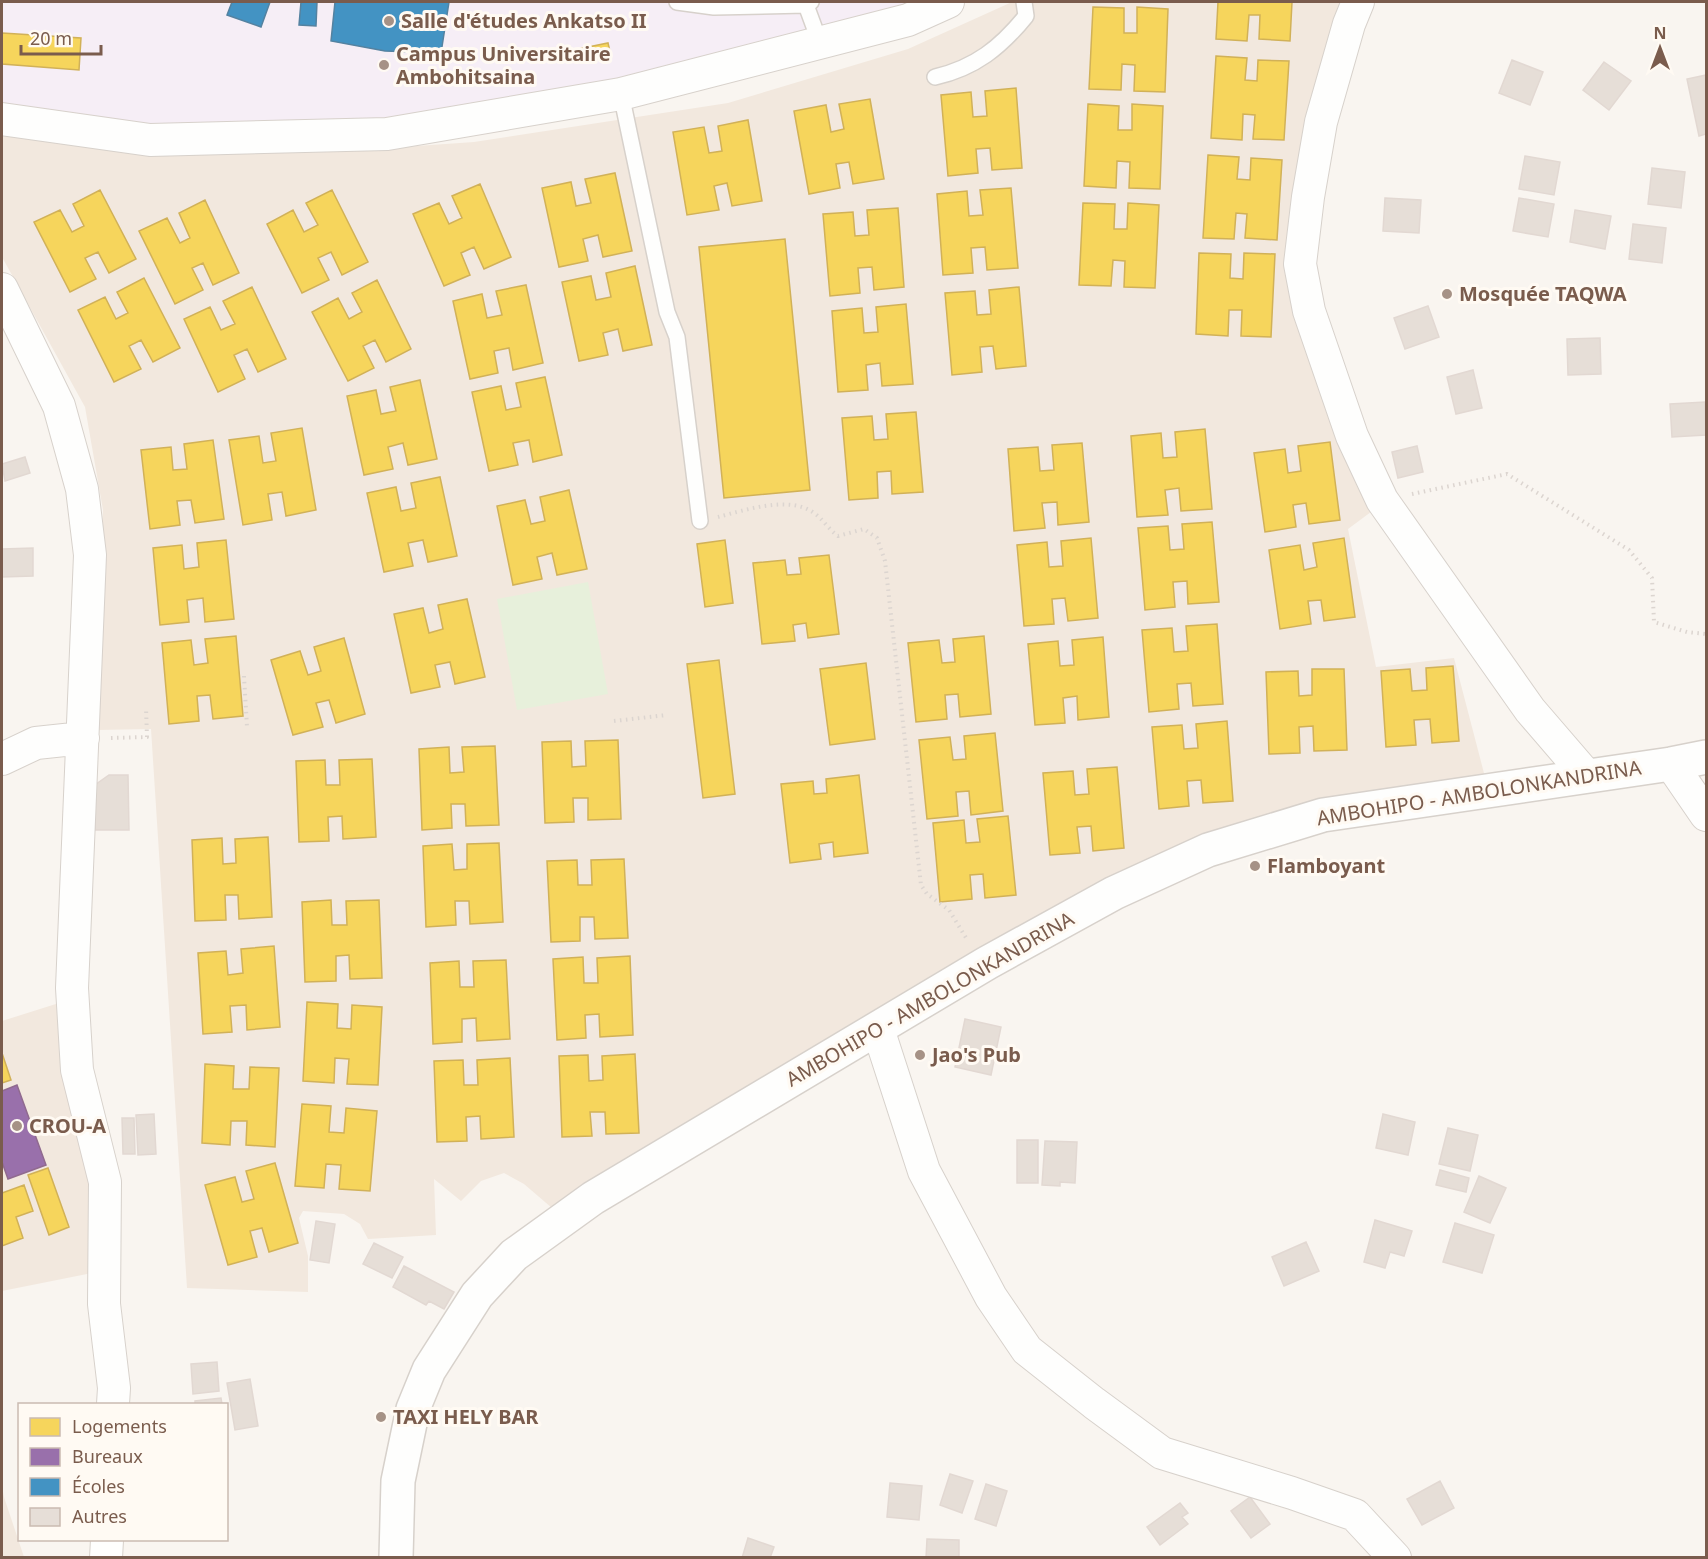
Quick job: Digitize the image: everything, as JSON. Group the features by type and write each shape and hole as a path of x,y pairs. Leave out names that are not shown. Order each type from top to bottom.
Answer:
{"street":[{"path":"2,119 150,140 387,134 621,94 908,20 948,2"},
{"path":"1358,2 1349,24 1321,122 1308,197 1300,264 1309,311 1352,436 1382,500 1530,710 1586,776"},
{"path":"2,289 59,406 82,489 90,555 72,988 77,1071 105,1182 104,1304 114,1388 113,1403"},
{"path":"2,759 36,743 83,738"},
{"name":"AMBOHIPO - AMBOLONKANDRINA","path":"396,1557 398,1481 413,1409 429,1370 477,1295 514,1255 593,1198 987,963 1114,893 1208,850 1323,814 1707,757"},
{"path":"1671,764 1707,815"},
{"path":"878,1029 924,1171 991,1296 1027,1350 1162,1453 1355,1515 1395,1557"},
{"path":"106,1541 106,1557"}],"lane":[{"path":"677,2 714,7 809,3 820,43"},
{"path":"935,77 950,74 987,56 1009,37 1026,16 1024,2"},
{"path":"621,94 668,312 677,338 700,521"}],"path":[{"path":"1382,500 1507,474 1629,550 1652,578 1654,622 1687,632 1707,634"},
{"path":"700,521 763,506 798,506 815,513 827,528 838,536 864,529 877,538 885,561 921,885 927,894 949,910 966,939 987,963"},
{"path":"244,676 247,727"},
{"path":"83,738 147,737 146,708"},
{"path":"614,721 668,715"}],"shaded area":[{"name":"Campus Universitaire Ambohitsaina","path":"2,2 960,2 426,127 152,129 2,105"},
{"path":"1012,2 1352,2 1304,191 1291,302 1375,509 1348,529 1376,667 1454,658 1485,777 1232,827 559,1214 524,1184 504,1173 481,1181 461,1201 434,1179 436,1235 368,1239 360,1224 344,1214 303,1211 299,1218 308,1256 308,1292 187,1288 151,729 97,730 103,510 85,407 2,257 2,135 169,155 331,152 474,142 728,103 908,49"},
{"path":"59,1003 97,1187 92,1273 2,1291 2,1021"},
{"path":"2,1487 24,1557 2,1557"}],"green space":[{"path":"588,582 608,694 517,710 497,599"}],"building: Logements":[{"path":"1218,2 1292,2 1290,41 1259,39 1260,15 1249,15 1247,41 1216,39"},
{"path":"1093,7 1124,8 1124,33 1137,33 1137,7 1168,9 1165,92 1134,91 1135,65 1122,64 1121,90 1089,89"},
{"path":"2,33 81,38 79,70 2,64"},
{"path":"608,43 611,56 581,62 578,49"},
{"path":"1216,56 1247,58 1245,80 1257,81 1258,60 1289,61 1284,140 1253,139 1255,115 1243,114 1242,140 1211,138"},
{"path":"1016,88 1022,168 992,170 990,148 976,149 978,173 948,176 941,95 971,92 973,117 987,116 985,91"},
{"path":"870,99 884,179 853,184 849,162 836,164 840,188 809,194 794,111 826,105 831,132 844,129 839,104"},
{"path":"1088,104 1119,106 1118,130 1132,130 1132,104 1163,106 1160,189 1129,188 1130,162 1117,161 1116,188 1084,186"},
{"path":"748,120 762,201 732,206 727,183 714,186 719,210 687,215 673,132 704,127 709,153 722,151 718,126"},
{"path":"1208,155 1239,157 1237,179 1250,180 1251,158 1282,160 1277,240 1245,238 1247,214 1236,213 1234,239 1203,238"},
{"path":"615,173 632,251 603,257 598,235 583,239 588,261 559,267 542,188 571,182 576,206 591,203 585,179"},
{"path":"480,184 511,257 484,269 474,247 461,253 470,275 444,286 413,214 439,203 449,224 462,218 452,196"},
{"path":"1011,188 1018,268 987,270 985,247 971,248 973,273 943,275 937,194 967,191 969,216 983,215 980,190"},
{"path":"100,190 136,259 109,273 98,252 85,258 96,279 70,292 34,222 60,210 72,232 84,226 73,204"},
{"path":"332,190 368,262 342,275 331,252 318,258 329,280 302,293 267,224 293,210 304,232 318,225 306,203"},
{"path":"205,200 239,273 213,285 203,263 192,268 203,290 175,304 139,231 167,218 180,243 190,238 179,213"},
{"path":"1083,203 1115,204 1114,229 1127,229 1128,203 1159,205 1155,288 1124,287 1125,261 1113,260 1111,286 1079,285"},
{"path":"898,208 904,287 874,290 872,267 858,268 860,293 830,296 823,214 853,212 855,236 869,235 867,210"},
{"path":"785,239 810,490 724,498 699,247"},
{"path":"1199,253 1231,254 1230,278 1243,279 1244,253 1275,254 1271,337 1241,336 1242,310 1229,310 1228,336 1196,334"},
{"path":"635,266 652,345 623,351 618,329 603,333 608,355 579,361 562,282 591,276 596,300 611,297 606,273"},
{"path":"144,278 180,348 153,362 141,340 129,346 141,369 114,382 78,310 105,297 116,319 128,313 117,292"},
{"path":"377,280 411,349 386,362 375,340 363,346 374,368 348,381 312,312 338,298 349,319 362,312 352,293"},
{"path":"526,285 543,363 513,370 509,348 494,351 498,373 470,379 453,301 482,294 487,318 502,315 496,291"},
{"path":"252,287 286,359 258,372 247,349 234,355 245,379 218,392 184,319 210,307 221,330 235,324 223,301"},
{"path":"1019,287 1026,366 996,369 993,346 980,347 982,372 952,375 945,293 975,291 977,315 991,314 989,290"},
{"path":"906,304 913,384 882,386 880,363 866,365 868,390 838,392 832,311 862,308 864,333 878,332 876,307"},
{"path":"545,377 562,455 533,462 529,440 513,443 518,465 489,471 472,392 501,386 506,410 521,407 516,383"},
{"path":"420,380 437,459 408,465 403,443 388,447 393,469 364,475 347,396 376,390 381,414 396,411 390,387"},
{"path":"916,412 923,492 892,494 891,471 877,472 878,498 849,500 842,418 872,416 874,440 888,439 886,414"},
{"path":"302,428 316,510 286,516 282,492 268,494 272,520 243,525 229,440 259,436 263,463 276,461 271,433"},
{"path":"1205,429 1212,509 1181,511 1179,488 1165,490 1168,515 1137,517 1131,436 1161,433 1163,458 1177,457 1175,432"},
{"path":"213,440 224,519 195,523 191,500 177,501 180,525 150,529 141,450 171,447 173,470 187,469 184,444"},
{"path":"1330,442 1340,520 1309,524 1306,503 1293,505 1296,527 1265,532 1254,453 1285,449 1288,473 1301,471 1298,446"},
{"path":"1082,443 1089,522 1058,525 1057,502 1042,503 1045,528 1014,531 1008,449 1038,447 1040,471 1054,470 1052,445"},
{"path":"440,477 457,556 428,562 423,540 408,543 413,566 384,572 367,493 396,487 401,511 416,508 411,483"},
{"path":"569,490 587,569 557,575 552,553 537,557 542,579 513,585 497,506 525,500 531,524 545,521 540,497"},
{"path":"1212,522 1219,602 1188,604 1187,581 1173,582 1175,607 1145,610 1138,528 1168,526 1170,550 1184,549 1182,524"},
{"path":"1091,538 1098,618 1068,621 1065,598 1052,599 1054,624 1024,626 1017,545 1047,542 1049,567 1063,566 1061,541"},
{"path":"1344,538 1355,617 1324,621 1321,600 1308,601 1311,624 1280,629 1269,550 1300,545 1304,570 1317,567 1313,543"},
{"path":"226,540 234,619 205,622 203,598 187,600 189,622 160,625 153,548 182,545 184,569 199,567 197,543"},
{"path":"725,540 733,603 705,607 697,544"},
{"path":"829,555 839,634 808,638 806,623 793,625 795,641 762,644 753,563 785,560 787,575 801,574 799,558"},
{"path":"467,599 485,677 455,684 450,662 435,665 440,687 411,693 394,614 423,608 429,633 443,629 438,605"},
{"path":"1217,624 1223,704 1193,706 1191,683 1177,684 1179,709 1149,712 1142,630 1172,628 1174,652 1188,651 1186,626"},
{"path":"236,636 243,716 213,719 210,695 197,696 199,721 169,724 162,643 191,640 194,665 208,663 205,639"},
{"path":"984,636 991,714 960,717 958,694 945,695 947,719 916,722 908,643 939,640 942,663 955,662 953,639"},
{"path":"1103,637 1109,717 1078,720 1077,696 1063,698 1065,723 1035,725 1028,644 1058,641 1060,666 1074,665 1072,640"},
{"path":"344,638 365,714 336,723 329,700 316,703 323,727 293,735 271,660 300,651 308,675 321,671 314,647"},
{"path":"719,660 735,794 703,798 687,664"},
{"path":"866,663 875,739 830,745 820,669"},
{"path":"1453,666 1459,741 1432,743 1430,719 1414,720 1416,745 1386,747 1381,671 1410,669 1412,691 1427,690 1426,668"},
{"path":"1312,669 1344,669 1347,750 1314,751 1313,726 1299,727 1300,753 1269,754 1266,672 1298,671 1299,696 1312,695"},
{"path":"1227,721 1233,801 1203,803 1201,780 1187,781 1189,806 1159,809 1152,727 1182,725 1184,749 1198,748 1196,724"},
{"path":"995,733 1003,811 971,815 969,791 956,792 958,816 927,819 919,740 950,737 953,760 966,759 964,736"},
{"path":"618,740 621,819 588,820 588,798 573,798 574,822 545,823 542,742 571,741 572,767 586,766 585,741"},
{"path":"495,746 499,825 466,826 465,804 451,804 452,828 422,830 419,749 449,747 450,773 464,772 462,747"},
{"path":"372,759 376,837 343,839 342,816 328,817 329,841 299,842 296,761 325,760 326,785 340,785 339,760"},
{"path":"1117,767 1124,848 1093,851 1091,826 1077,827 1080,853 1050,855 1043,773 1073,771 1075,795 1089,794 1087,769"},
{"path":"859,775 868,853 834,857 833,842 819,844 821,859 790,863 781,784 813,781 814,794 827,793 826,779"},
{"path":"1008,816 1016,895 985,898 983,874 970,875 972,899 940,902 933,823 964,820 966,843 980,842 977,819"},
{"path":"268,837 272,917 239,919 238,895 225,895 226,920 195,921 192,840 222,838 223,864 236,863 235,839"},
{"path":"499,843 503,922 470,924 469,901 455,901 456,925 426,927 423,846 452,844 454,870 467,869 467,844"},
{"path":"624,859 628,938 595,939 594,917 580,917 580,941 551,942 547,861 577,860 578,885 592,885 591,860"},
{"path":"331,900 332,925 347,925 346,901 379,900 382,978 350,979 349,955 336,956 336,981 305,982 302,902"},
{"path":"274,946 280,1027 247,1030 246,1005 230,1006 232,1032 203,1034 198,953 226,951 228,975 243,973 241,949"},
{"path":"630,956 633,1035 600,1037 599,1014 585,1015 586,1038 557,1040 553,959 583,957 584,983 598,983 597,958"},
{"path":"506,960 510,1039 477,1041 476,1018 462,1019 462,1042 433,1044 430,963 459,961 460,987 474,987 473,961"},
{"path":"307,1002 338,1004 337,1028 351,1029 352,1005 382,1007 378,1085 347,1084 349,1059 335,1058 334,1083 303,1081"},
{"path":"2,1053 11,1080 2,1083"},
{"path":"635,1054 639,1133 606,1134 605,1112 590,1112 592,1136 562,1137 559,1056 588,1055 589,1081 603,1080 602,1056"},
{"path":"510,1058 514,1137 481,1139 480,1116 466,1117 467,1141 437,1142 434,1061 463,1060 464,1085 478,1085 477,1060"},
{"path":"205,1064 234,1066 233,1089 249,1089 250,1067 279,1068 275,1147 246,1145 247,1121 231,1121 230,1145 202,1143"},
{"path":"302,1104 331,1106 329,1132 344,1133 346,1108 377,1111 370,1191 339,1189 341,1165 326,1164 324,1188 295,1186"},
{"path":"275,1163 298,1243 269,1252 262,1228 250,1231 257,1257 228,1265 205,1185 235,1177 242,1202 254,1199 246,1171"},
{"path":"48,1168 69,1227 49,1235 28,1175"},
{"path":"24,1185 33,1211 16,1217 23,1238 2,1246 2,1193"}],"building: Bureaux":[{"name":"CROU-A","path":"17,1085 46,1165 8,1179 2,1162 2,1091"}],"building: Écoles":[{"path":"232,2 270,2 261,27 227,15"},
{"path":"301,2 317,2 316,26 299,25"},
{"name":"Salle d'études Ankatso II","path":"335,2 449,2 441,53 385,51 331,41"}],"building: Autres":[{"path":"1512,60 1543,72 1530,105 1499,93"},
{"path":"1604,62 1631,81 1609,110 1583,90"},
{"path":"1706,75 1706,134 1699,136 1687,79"},
{"path":"1525,156 1560,162 1554,195 1519,189"},
{"path":"1652,168 1685,172 1681,208 1648,204"},
{"path":"1385,198 1421,200 1419,233 1383,231"},
{"path":"1519,198 1554,204 1548,237 1513,231"},
{"path":"1575,210 1611,216 1605,249 1570,242"},
{"path":"1633,224 1666,228 1662,263 1629,259"},
{"path":"1428,306 1439,337 1405,349 1394,318"},
{"path":"1600,338 1601,374 1568,375 1567,339"},
{"path":"1473,370 1482,408 1456,414 1447,377"},
{"path":"1705,402 1706,435 1672,437 1670,404"},
{"path":"1417,446 1423,472 1398,478 1392,452"},
{"path":"25,457 30,473 5,481 2,464"},
{"path":"33,548 33,576 2,577 2,549"},
{"path":"109,775 128,775 129,830 95,830 95,785"},
{"path":"965,1019 1001,1027 991,1075 955,1067"},
{"path":"154,1114 156,1154 138,1155 136,1115"},
{"path":"1383,1114 1415,1122 1408,1155 1376,1148"},
{"path":"122,1118 134,1118 135,1154 123,1154"},
{"path":"1448,1128 1478,1135 1470,1171 1439,1164"},
{"path":"1017,1140 1038,1140 1038,1183 1017,1183"},
{"path":"1045,1141 1077,1142 1075,1183 1060,1182 1060,1186 1042,1185"},
{"path":"1440,1170 1469,1178 1466,1192 1436,1185"},
{"path":"1479,1176 1506,1188 1490,1223 1464,1212"},
{"path":"1375,1220 1412,1231 1404,1256 1390,1252 1385,1268 1364,1262"},
{"path":"316,1221 335,1224 329,1263 310,1260"},
{"path":"1455,1223 1494,1235 1482,1273 1443,1262"},
{"path":"1306,1242 1319,1271 1284,1286 1272,1257"},
{"path":"374,1243 403,1257 392,1278 363,1264"},
{"path":"404,1266 454,1292 444,1309 429,1301 426,1305 393,1287"},
{"path":"217,1362 219,1391 193,1394 191,1364"},
{"path":"250,1379 258,1426 235,1430 227,1383"},
{"path":"221,1398 222,1403 195,1403 195,1401"},
{"path":"950,1474 973,1481 962,1513 940,1505"},
{"path":"1440,1481 1454,1508 1422,1525 1407,1499"},
{"path":"890,1483 922,1486 919,1520 887,1517"},
{"path":"986,1484 1007,1491 996,1526 975,1519"},
{"path":"1250,1497 1270,1524 1251,1538 1231,1511"},
{"path":"1180,1503 1188,1513 1182,1517 1188,1524 1160,1545 1147,1527"},
{"path":"748,1538 774,1547 770,1558 742,1558"},
{"path":"927,1539 959,1540 959,1558 926,1558"}],"place":[{"name":"Salle d'études Ankatso II","path":"389,21"},
{"name":"Campus Universitaire Ambohitsaina","path":"384,65"},
{"name":"Mosquée TAQWA","path":"1447,294"},
{"name":"Flamboyant","path":"1255,866"},
{"name":"Jao's Pub","path":"920,1055"},
{"name":"CROU-A","path":"17,1126"},
{"name":"TAXI HELY BAR","path":"381,1417"}]}
